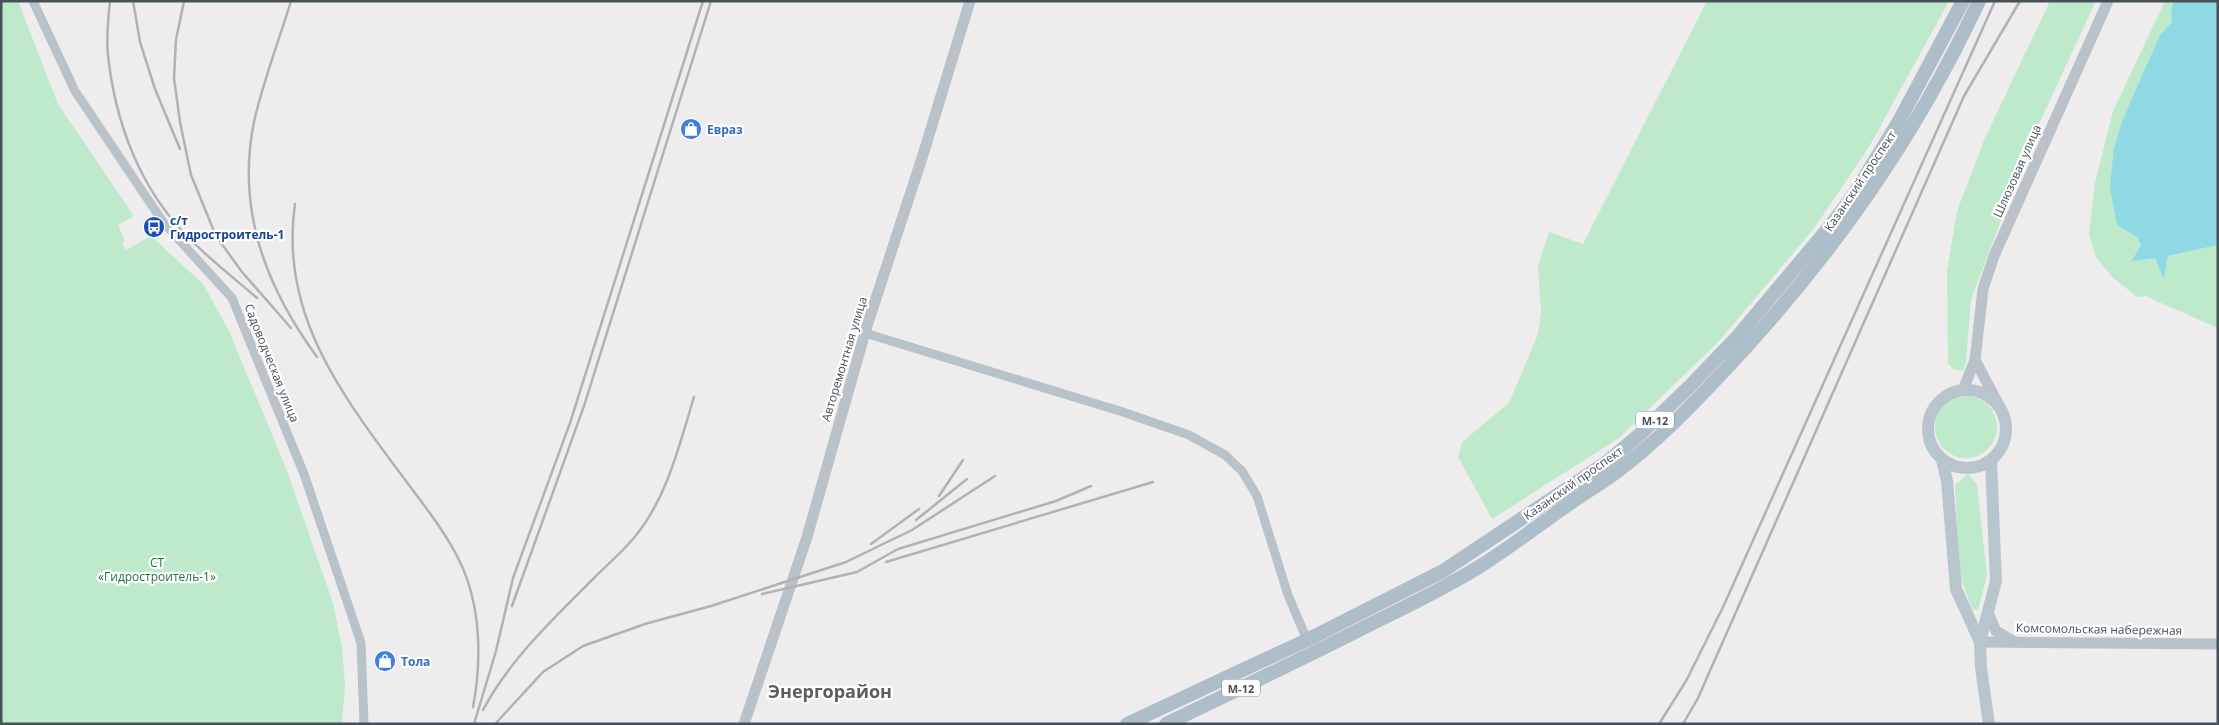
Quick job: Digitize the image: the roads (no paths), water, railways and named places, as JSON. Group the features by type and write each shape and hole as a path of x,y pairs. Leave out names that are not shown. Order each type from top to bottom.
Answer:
{"main road":[{"name":"Казанский проспект","path":"1127,724 1307,640 1409,589 1443,570 1607,462 1690,386 1738,336 1797,268 1855,193 1898,122 1963,1"},
{"name":"Казанский проспект","path":"1166,724 1452,583 1616,473 1700,396 1748,346 1808,276 1866,200 1911,129 1979,1"},
{"path":"1942,460 1959,467 1970,468 1980,466 1991,460 2002,446 2006,434 2006,422 2002,411 1994,400 1984,393 1963,390 1949,394 1934,407 1929,419 1928,429 1930,440 1942,460 1947,481 1956,589 1980,642"},
{"path":"1989,724 1981,668 1980,642 1996,581 1991,460"},
{"path":"1443,570 1437,579 1440,583 1452,583"},
{"path":"1409,589 1415,588 1422,593 1416,602"}],"street":[{"name":"Садоводческая улица","path":"33,1 81,99 163,222 232,298 304,474 360,643 364,724"},
{"name":"Авторемонтная улица","path":"744,724 807,537 865,334 970,1"},
{"name":"Шлюзовая улица","path":"1963,390 1974,360 1983,290 1994,256 2108,1"},
{"path":"865,334 1123,412 1189,435 1225,455 1242,471 1257,496 1288,595 1307,640"},
{"path":"1974,360 2002,411"},
{"path":"1988,614 1996,631 2014,642"},
{"name":"Комсомольская набережная","path":"1980,642 2218,644"}],"water":[{"path":"2174,1 2218,1 2218,245 2168,256 2164,279 2155,258 2131,261 2141,245 2137,237 2117,225 2110,187 2114,148 2122,121 2160,35 2172,22 2171,9"}],"railway":[{"path":"110,1 107,42 111,80 124,129 143,176 156,198 188,237 257,298"},
{"path":"133,1 140,42 155,89 180,149"},
{"path":"184,1 176,40 174,78 180,122 191,175 216,236 242,272 291,328"},
{"path":"291,1 266,76 254,122 249,154 249,186 253,217 270,275 283,303 317,357"},
{"path":"474,724 496,651 513,578 570,423 703,1"},
{"path":"512,606 584,406 711,1"},
{"path":"1659,724 1686,681 1724,605 1995,1"},
{"path":"1683,724 1698,698 1964,96 2020,1"},
{"path":"295,204 293,244 296,281 306,316 320,350 337,383 358,415 441,529 460,562 467,579 476,615 478,633 478,671 473,707"},
{"path":"483,710 519,656 564,608 624,549 645,523 655,507 671,471 694,397"},
{"path":"939,496 963,460"},
{"path":"495,724 543,672 583,646 645,624 711,606 846,562 912,530 995,476"},
{"path":"916,520 967,479"},
{"path":"886,562 1153,482"},
{"path":"762,594 857,572 898,549 1056,501 1091,486"},
{"path":"871,544 919,509"}],"place":[{"name":"Евраз","path":"691,129"},
{"name":"с/т Гидростроитель-1","path":"154,227"},
{"name":"Тола","path":"385,661"}],"district":[{"name":"Энергорайон","path":"830,691"}],"park label":[{"name":"СТ «Гидростроитель-1»","path":"157,569"}]}
